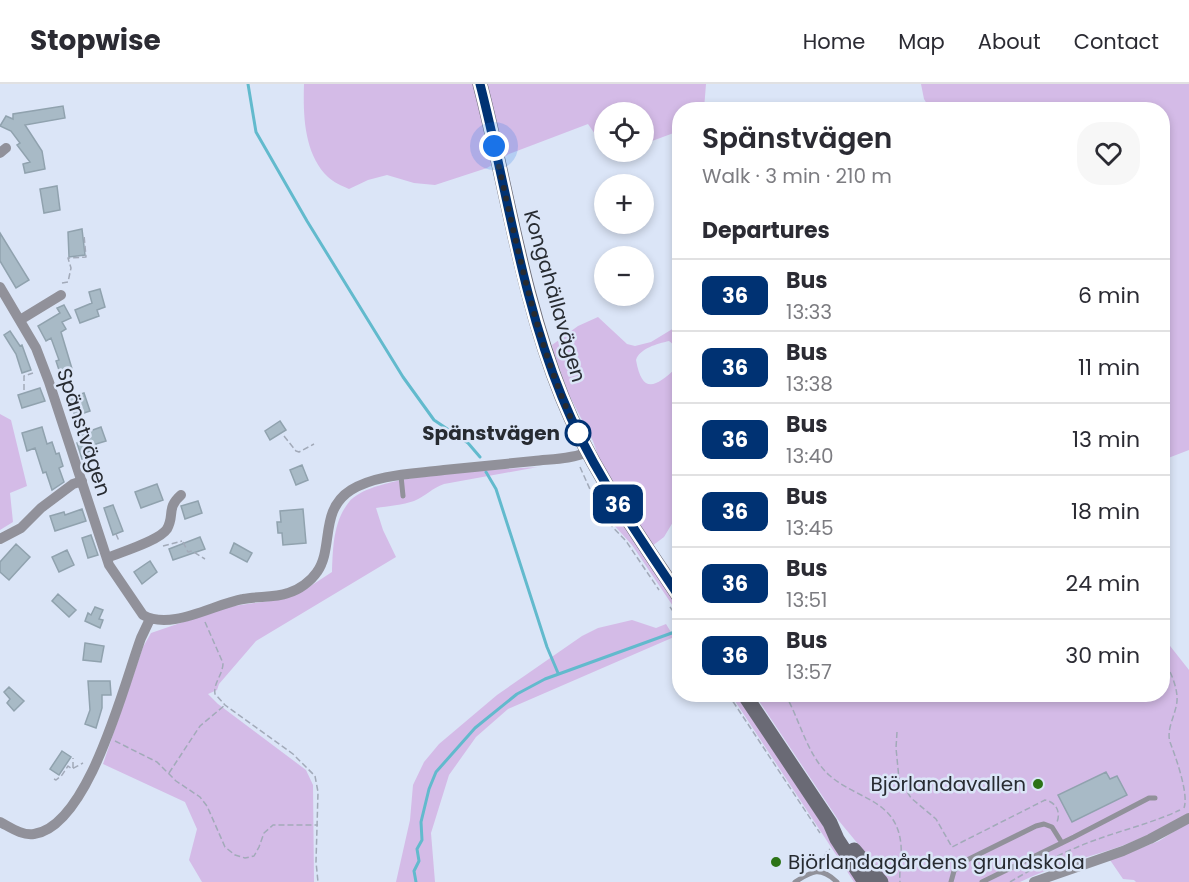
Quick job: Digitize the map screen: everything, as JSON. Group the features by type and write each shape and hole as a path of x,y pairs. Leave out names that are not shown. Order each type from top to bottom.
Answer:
{"street":[{"name":"Kongahällavägen","path":"480,84 539,331 581,454 612,494 672,599"},
{"name":"Spänstvägen","path":"0,287 36,348 111,568 143,615 150,619"},
{"path":"20,320 61,295"},
{"path":"0,822 31,835 52,826 65,813 89,780 96,766 137,647 150,619 167,621 234,601 274,596 297,589 318,571 322,563 330,520 343,496 354,488 369,482 401,476 581,454"},
{"path":"0,538 21,528 41,508 73,484 82,481"},
{"path":"107,558 161,535 168,528 172,502 181,495"},
{"path":"749,702 830,823 881,882"},
{"path":"1034,882 1123,851 1189,818"},
{"path":"830,823 837,839 865,882"}],"lane":[{"path":"401,476 403,496"},
{"path":"982,882 1149,798 1155,798"},
{"path":"951,882 954,871 963,862 1036,826 1044,824 1052,827 1062,843"},
{"path":"795,882 810,873 820,872 828,874 837,882"}],"path":[{"path":"62,283 68,282 71,268 68,258 86,257 84,235"},
{"path":"24,390 24,376 36,372"},
{"path":"284,436 299,452 314,444"},
{"path":"581,454 597,508 626,541 659,591"},
{"path":"597,508 603,504"},
{"path":"183,542 188,552 194,552 205,559"},
{"path":"200,612 223,663 223,671 214,690 215,694 225,705 293,754 311,770 317,783 318,882"},
{"path":"1010,882 1051,858 1160,820 1186,807 1189,794 1178,757 1169,741 1178,698 1170,673"},
{"path":"733,702 825,840"},
{"path":"790,702 814,754 829,775 883,808 897,825 902,847 900,882"},
{"path":"169,774 200,726 225,705"},
{"path":"897,732 899,780 911,798 936,819 952,847 1046,800 1055,804 1059,815 1052,827"},
{"path":"106,736 157,762 200,797 207,806 225,847 235,855 245,858 254,856 264,833 273,825 318,825"},
{"path":"72,769 73,759"},
{"path":"72,769 84,762"},
{"path":"54,779 62,775 68,766 72,769"},
{"path":"820,872 820,863 830,849"}],"shaded area":[{"path":"304,84 706,84 705,102 672,102 672,134 654,140 654,102 594,102 594,133 588,124 509,154 487,168 435,185 414,183 387,175 368,180 349,189 328,177 320,168 310,146 305,121"},
{"path":"921,84 1189,84 1189,450 1170,457 1170,102 926,102"},
{"path":"598,317 627,344 635,346 651,342 672,329 672,343 669,341 654,345 641,352 636,360 646,383 656,383 672,371 672,524 664,537 652,546 600,461 593,441 568,393 553,350 552,345 578,326"},
{"path":"0,414 11,420 27,486 10,493 13,522 0,530"},
{"path":"538,467 444,484 414,501 376,508 383,530 396,557 256,641 219,684 217,690 208,694 306,770 313,785 314,882 202,882 189,860 197,829 185,802 103,764 143,647 151,633 227,607 276,600 306,589 332,572 335,535 340,518 349,502 362,492 383,484 437,474"},
{"path":"601,507 617,519 634,537 672,596 672,605 632,545 603,513"},
{"path":"632,620 656,628 666,624 672,638 508,709 476,737 449,775 431,833 435,882 396,882 410,820 413,785 424,762 439,744 497,695 582,636 598,628"},
{"name":"Björlandavallen","path":"1170,646 1189,670 1189,814 1133,842 1054,868 1020,882 886,882 839,821 760,702 1170,702"},
{"path":"736,702 743,702 859,882 854,882"},
{"path":"1189,822 1189,882 1136,882 1123,879 1110,860 1159,841"}],"building":[{"path":"63,106 65,118 25,125 42,151 45,169 25,173 23,164 30,162 17,145 20,143 11,131 0,126 6,116 13,119 13,114"},
{"path":"57,186 60,210 44,213 40,189"},
{"path":"82,229 85,255 69,257 68,232"},
{"path":"0,233 29,280 16,288 0,261"},
{"path":"100,289 105,307 97,310 99,316 80,323 75,310 92,303 89,292"},
{"path":"64,305 71,318 62,322 66,329 61,332 73,372 61,376 56,361 59,360 51,338 46,341 38,326 60,313 57,308"},
{"path":"10,331 20,346 22,345 31,370 22,373 16,354 4,335"},
{"path":"40,388 45,401 22,408 18,395"},
{"path":"84,393 90,411 75,416 69,398"},
{"path":"280,421 286,430 270,440 265,431"},
{"path":"42,427 47,444 52,442 63,466 59,468 64,482 52,490 46,472 43,473 35,448 27,451 22,433"},
{"path":"101,427 106,441 96,444 97,448 87,452 88,457 82,459 77,443 82,441 80,431 89,428 90,431"},
{"path":"302,465 308,480 296,485 290,470"},
{"path":"157,484 163,500 141,508 135,492"},
{"path":"198,501 202,513 185,519 181,506"},
{"path":"113,505 123,531 113,535 104,508"},
{"path":"82,509 86,521 55,531 50,516 64,512 65,515"},
{"path":"303,509 306,543 283,545 282,533 278,533 277,522 281,522 280,511"},
{"path":"91,535 98,555 88,558 82,538"},
{"path":"200,537 205,549 173,560 169,549"},
{"path":"234,543 252,553 247,562 230,553"},
{"path":"16,544 30,557 9,580 0,572 0,562"},
{"path":"67,550 74,565 59,572 52,557"},
{"path":"150,561 157,572 142,584 134,572"},
{"path":"58,594 76,610 69,617 52,601"},
{"path":"95,607 103,610 99,619 103,620 100,628 85,621 88,613 91,615"},
{"path":"85,643 104,646 101,662 83,660"},
{"path":"88,681 110,681 111,695 102,695 102,708 96,728 85,724 90,710"},
{"path":"9,687 24,701 14,711 7,703 10,699 4,692"},
{"path":"62,751 71,757 59,775 50,769"},
{"path":"1106,772 1110,779 1117,776 1127,795 1072,822 1058,795"}],"waterway":[{"path":"248,84 256,132 307,221 403,377 434,420 468,443 480,457"},
{"path":"486,472 496,489 547,647 558,673"},
{"path":"416,882 414,871 419,861 417,849 422,840 421,822 429,789 436,772 475,728 517,694 545,679 672,633"}],"bus line":[{"name":"36","path":"480,84 531,299 549,363 570,416 588,452 612,494 672,586"}],"place":[{"name":"Spänstvägen","path":"578,433"},
{"name":"Björlandavallen","path":"1038,784"},
{"name":"Björlandagårdens grundskola","path":"776,862"}],"route":[{"path":"494,146 539,331 549,363 578,433"}]}
